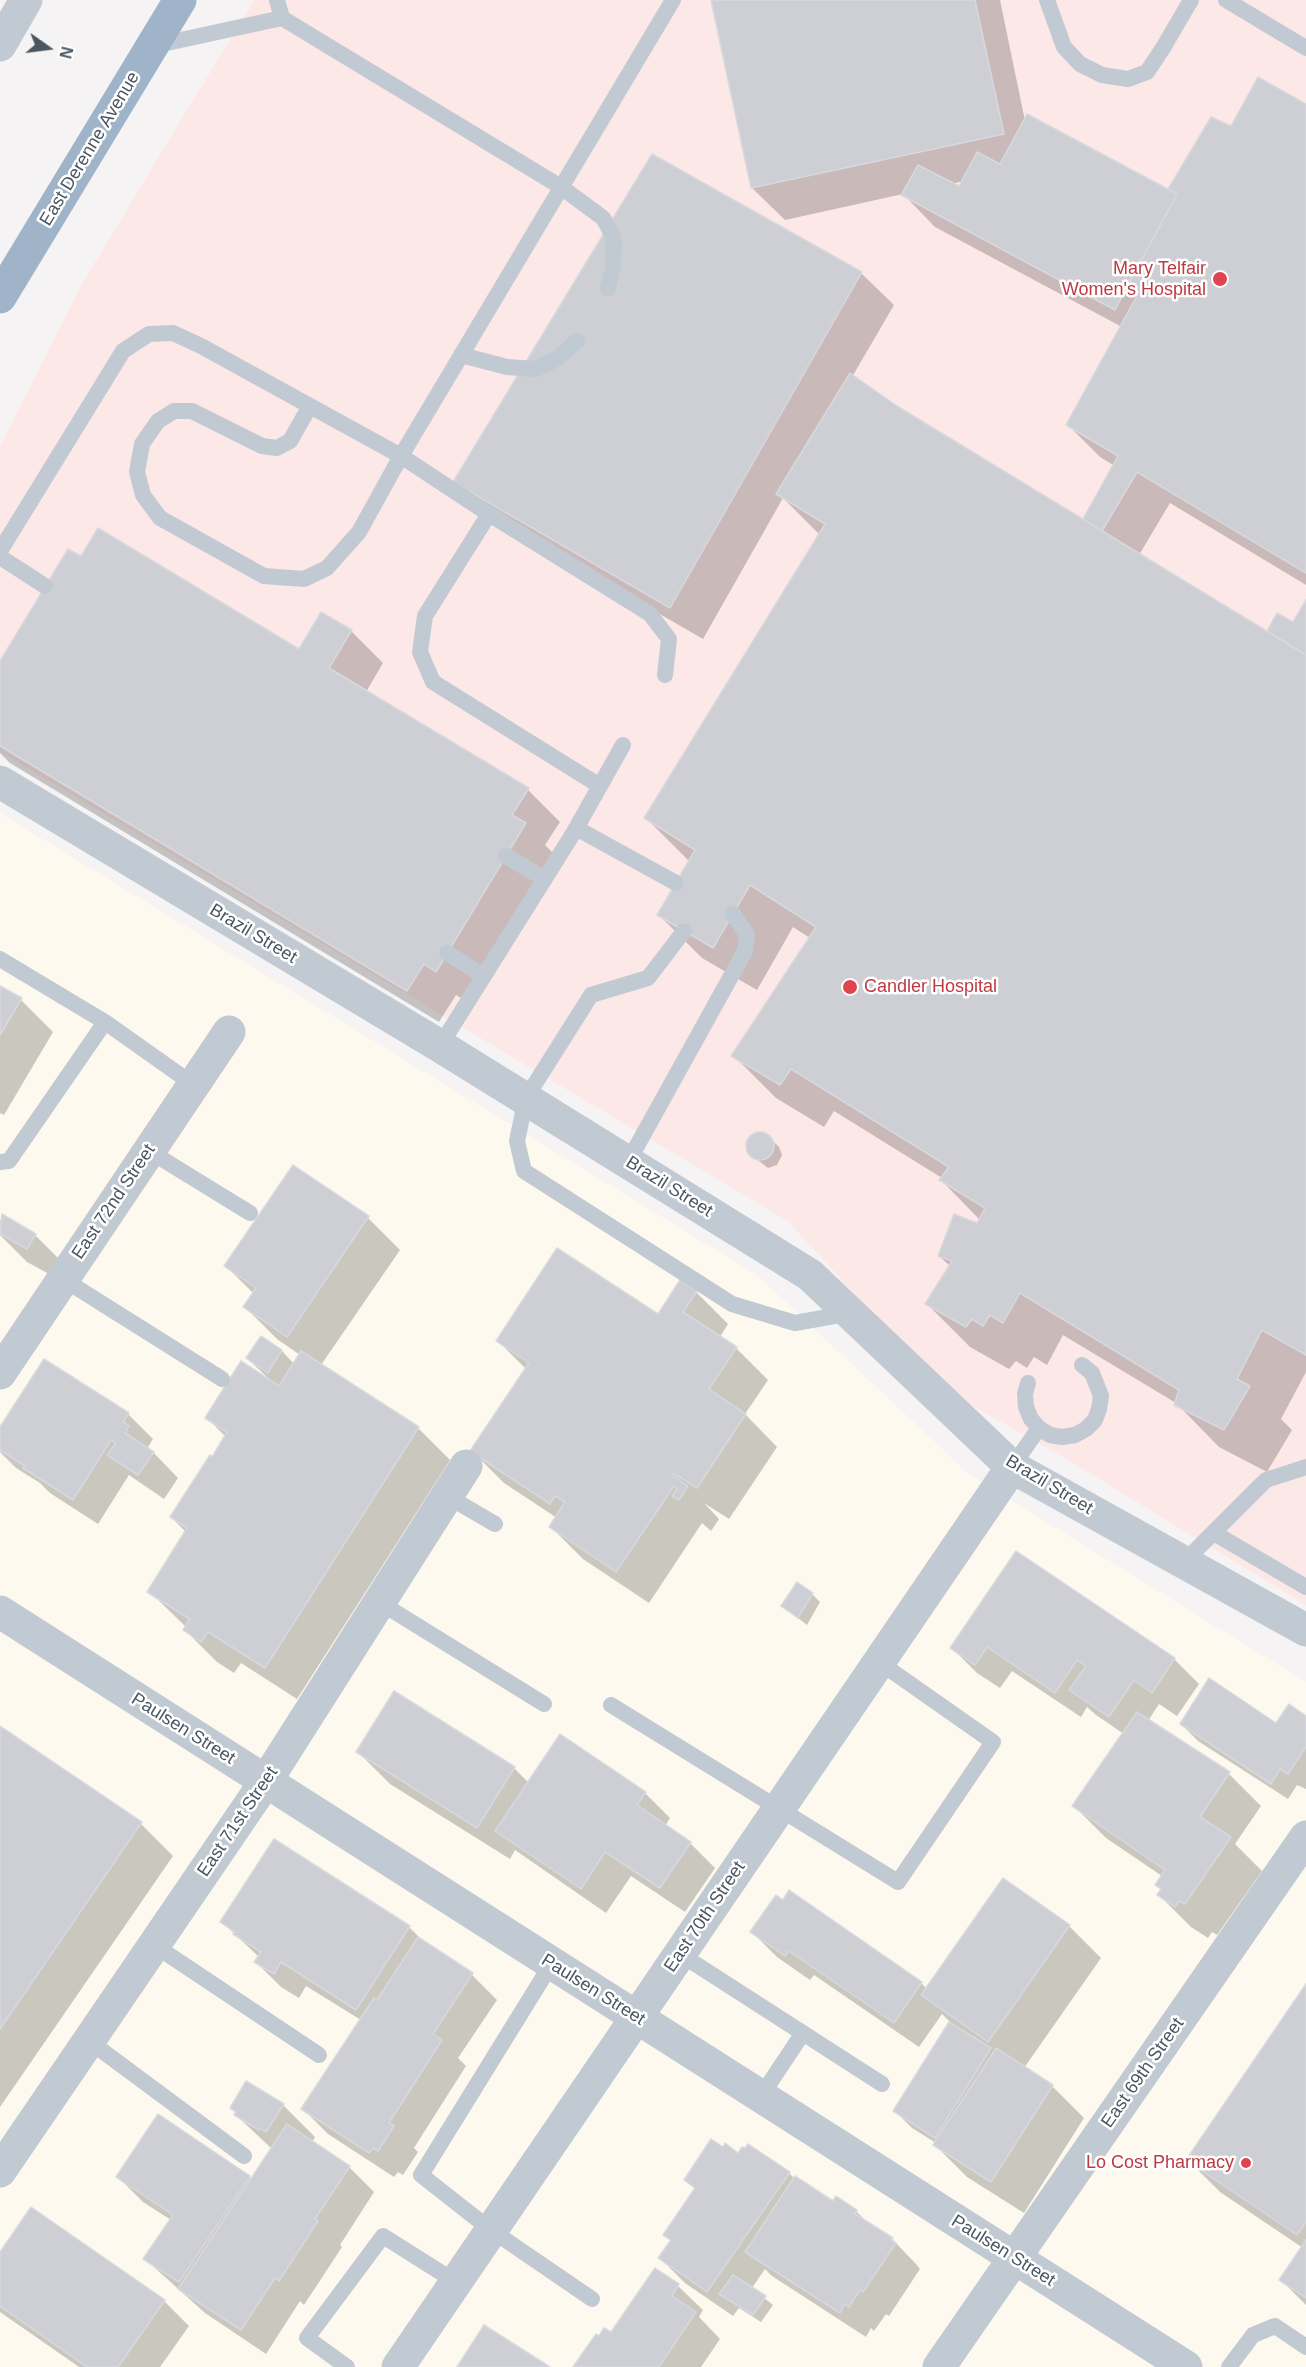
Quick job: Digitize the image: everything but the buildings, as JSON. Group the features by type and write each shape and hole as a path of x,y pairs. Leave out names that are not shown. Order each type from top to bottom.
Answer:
{"highway":[{"name":"East Derenne Avenue","path":"0,297 180,0"}],"street":[{"path":"0,45 26,0"},
{"name":"Brazil Street","path":"0,782 526,1098 810,1275 1012,1467 1306,1630"},
{"name":"East 72nd Street","path":"3,1363 63,1279 229,1032"},
{"name":"East 71st Street","path":"0,2171 266,1781 466,1466"},
{"name":"East 70th Street","path":"398,2367 1012,1467"},
{"name":"Paulsen Street","path":"0,1612 1186,2367"},
{"name":"East 69th Street","path":"939,2367 1306,1837"}],"lane":[{"path":"277,0 282,18 561,187 603,218 614,238 613,267 608,288"},
{"path":"310,406 290,441 277,448 262,446 192,411 174,411 158,422 142,444 137,472 144,495 160,518 264,576 304,579 327,568 359,532 401,456 673,0"},
{"path":"1047,0 1064,47 1080,64 1102,75 1128,80 1147,72 1191,0"},
{"path":"1226,0 1306,48"},
{"path":"152,46 282,18"},
{"path":"0,551 123,351 149,334 173,333 201,346 401,456 489,514 650,614 669,639 665,675"},
{"path":"462,355 507,367 536,369 558,358 577,341"},
{"path":"489,514 425,616 420,652 433,682 600,786"},
{"path":"0,557 45,586"},
{"path":"440,1046 545,879 623,745"},
{"path":"576,828 676,883"},
{"path":"506,856 545,879"},
{"path":"628,1162 745,951 747,935 733,914"},
{"path":"684,931 648,978 591,995 526,1098 517,1141 524,1171 732,1304 795,1323 851,1313"},
{"path":"447,953 484,976"},
{"path":"0,959 105,1022 194,1085"},
{"path":"0,1162 9,1161 105,1022"},
{"path":"149,1151 250,1213"},
{"path":"63,1279 222,1379"},
{"path":"1028,1383 1025,1394 1030,1419 1050,1435 1062,1437 1075,1435 1095,1420 1100,1409 1101,1396 1092,1373 1082,1365"},
{"path":"1012,1467 1039,1428"},
{"path":"1185,1561 1266,1479 1306,1467"},
{"path":"447,1496 495,1524"},
{"path":"1215,1533 1306,1587"},
{"path":"379,1602 544,1704"},
{"path":"611,1706 898,1882 993,1742 879,1662"},
{"path":"154,1945 319,2055"},
{"path":"680,1954 882,2084"},
{"path":"552,1964 421,2175 491,2230 592,2299"},
{"path":"761,2096 803,2033"},
{"path":"88,2041 244,2156"},
{"path":"347,2367 307,2338 383,2236 456,2282"},
{"path":"1229,2367 1253,2335 1275,2326 1306,2347"}],"shaded area":[{"name":"Candler Hospital","path":"254,0 1306,0 1306,1605 1063,1457 941,1388 788,1221 0,752 0,446 83,282"},
{"path":"0,813 757,1275 970,1475 1306,1682 1306,2367 0,2367"}],"place":[{"name":"Mary Telfair Women's Hospital","path":"1220,279"},
{"name":"Candler Hospital","path":"850,987"},
{"name":"Lo Cost Pharmacy","path":"1246,2163"}]}
